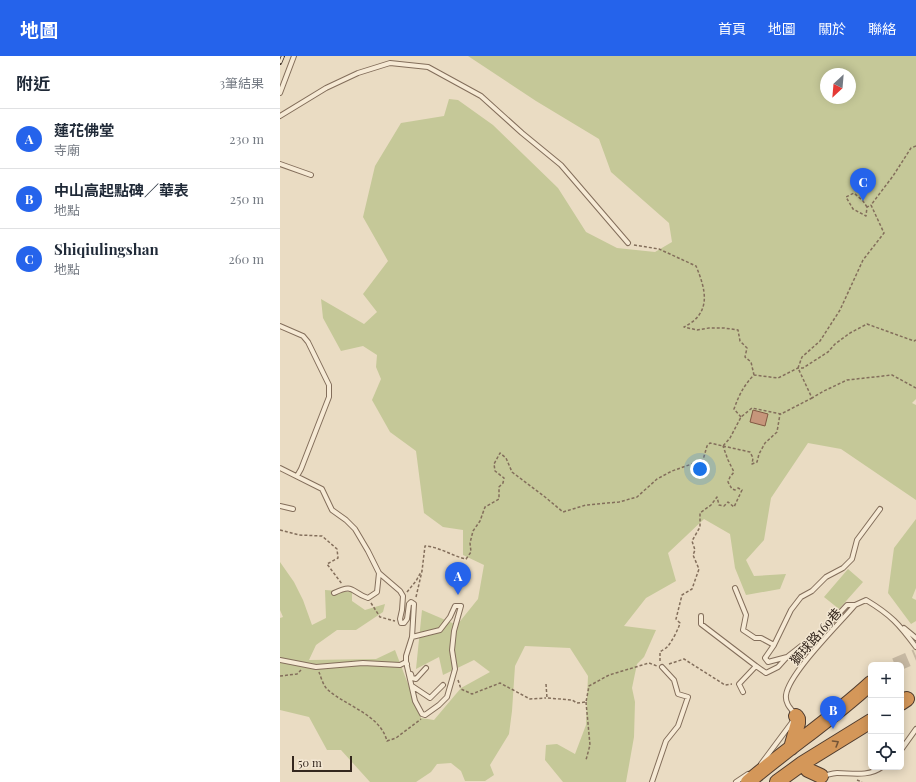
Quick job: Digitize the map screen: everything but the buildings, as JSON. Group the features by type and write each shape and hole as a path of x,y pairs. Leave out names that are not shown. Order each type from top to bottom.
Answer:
{"highway":[{"path":"751,776 845,707 868,686"},
{"path":"791,748 798,723 796,716"},
{"path":"777,782 807,761 868,723"},
{"path":"791,748 807,761 817,776"}],"lane":[{"path":"280,93 294,56"},
{"path":"280,116 326,88 358,73 390,63 428,67 481,96 522,133 561,165 628,243"},
{"path":"280,164 311,175"},
{"path":"280,326 303,336 308,342 330,385 329,397 302,469 297,476"},
{"path":"280,468 322,489 332,510 346,520 355,529 379,573 400,591 403,596 400,619 401,623 404,623 407,619 409,604 411,602 414,604 412,638 406,656 406,662 418,708 422,714 425,715 440,705 447,697 455,669 452,650 454,631 461,606 455,606 450,617 440,630 412,638"},
{"path":"280,506 293,509"},
{"path":"787,657 768,662 765,658 774,645 791,610 801,596 812,592 826,577 843,568 852,559 857,540 880,509"},
{"path":"334,594 345,588 352,588 368,598 377,592 379,573"},
{"path":"735,588 746,615 744,630 755,638 762,638 774,645"},
{"name":"獅球路169巷","path":"796,716 786,702 786,696 795,674 855,605 866,600 884,611 900,625 916,647"},
{"path":"701,616 701,624 766,673 778,667 787,657 801,646 818,636 847,605 855,605"},
{"path":"900,625 916,638"},
{"path":"280,660 316,667 363,663 400,665 406,662"},
{"path":"406,662 412,678 416,679 426,668"},
{"path":"743,692 739,684 756,666"},
{"path":"652,782 666,741 678,726 688,697 678,694 674,680 662,667"},
{"path":"412,686 430,698 443,685"},
{"path":"760,765 796,716"},
{"path":"904,746 916,729"},
{"path":"817,776 835,773 869,773 878,770"},
{"path":"736,782 751,776"}],"path":[{"path":"867,207 872,205 911,148 916,146"},
{"path":"854,192 867,207 866,216 853,209 846,197 854,192"},
{"path":"812,398 798,368 802,357 820,341 840,310 862,260 884,232 872,205"},
{"path":"628,243 642,247 659,249 696,266 703,281 705,294 703,311 691,323 684,327 697,330 724,328 738,330 740,341 747,348 745,357 751,362 754,375"},
{"path":"754,375 778,378 798,368 803,368 828,352 835,344 850,333 867,324 914,342 916,340"},
{"path":"741,417 734,409 738,396 746,383 754,375"},
{"path":"723,446 730,438 741,417 752,408 781,414 847,380 892,375 916,388"},
{"path":"414,604 422,571 425,546 452,553 455,557 466,559 472,552 470,543 472,531 480,522 485,507 499,500 499,487 504,478 495,471 494,464 500,453 506,458 512,472 545,496 563,512 586,505 620,502 637,497 657,479 672,471 703,460 707,446 710,443 750,452 753,458 752,464 757,462 759,454 765,443 777,432 781,414"},
{"path":"662,667 659,657 660,652 668,647 674,635 678,631 680,623 676,619 682,595 692,589 699,569 693,555 695,550 692,541 700,527 700,513 717,497 719,505 724,506 728,502 734,507 742,490 738,488 735,490 732,489 728,482 730,476 734,472 723,446"},
{"path":"280,530 299,535 322,536 337,549 338,558 327,564 345,588"},
{"path":"403,596 416,581 422,571"},
{"path":"368,598 380,617 401,623"},
{"path":"586,760 590,744 586,702 588,686 609,675 649,664 662,667 684,659 725,685 739,684"},
{"path":"280,676 297,674 304,665"},
{"path":"316,667 326,688 368,716 377,724 386,736 387,741 396,738 425,715"},
{"path":"455,669 460,689 472,694 500,683 530,699 547,698 572,700 577,703 586,702"},
{"path":"546,684 547,698"}],"green space":[{"path":"468,56 916,56 916,399 912,403 916,405 916,500 841,449 808,443 771,498 764,540 746,560 754,576 786,574 780,589 746,595 735,568 730,534 704,519 668,553 676,581 646,598 624,626 656,630 644,657 637,664 632,688 635,702 634,737 626,782 563,782 545,760 546,745 557,744 575,754 586,725 588,676 570,648 525,646 515,666 509,734 490,765 494,775 485,781 465,781 461,771 451,763 437,764 431,772 416,782 370,782 341,750 327,750 309,717 280,710 280,618 283,617 280,610 280,562 294,582 303,600 312,625 326,618 325,590 352,592 352,601 365,610 385,604 383,612 356,630 337,630 316,645 309,660 376,659 395,650 421,718 434,720 461,688 490,672 474,660 443,675 439,657 416,669 422,610 457,625 478,599 484,565 463,555 463,530 443,527 424,513 416,451 390,432 372,400 381,379 376,367 377,355 363,346 341,351 323,318 321,299 364,324 377,312 363,294 388,261 363,217 375,166 401,123 444,116 449,99 458,100 493,125 558,188 586,232 617,248 655,252 672,242 669,223 611,172 599,139 536,101"},
{"path":"916,519 916,588 912,598 916,600 916,621 911,624 888,593 894,548"},
{"path":"848,569 863,582 839,609 824,597"}],"tunnel":[{"path":"902,662 916,656"}],"railway":[{"path":"280,63 283,56"}],"place":[{"name":"Shiqiulingshan","path":"863,201"},
{"name":"蓮花佛堂","path":"458,595"},
{"name":"中山高起點碑／華表","path":"833,729"}]}
